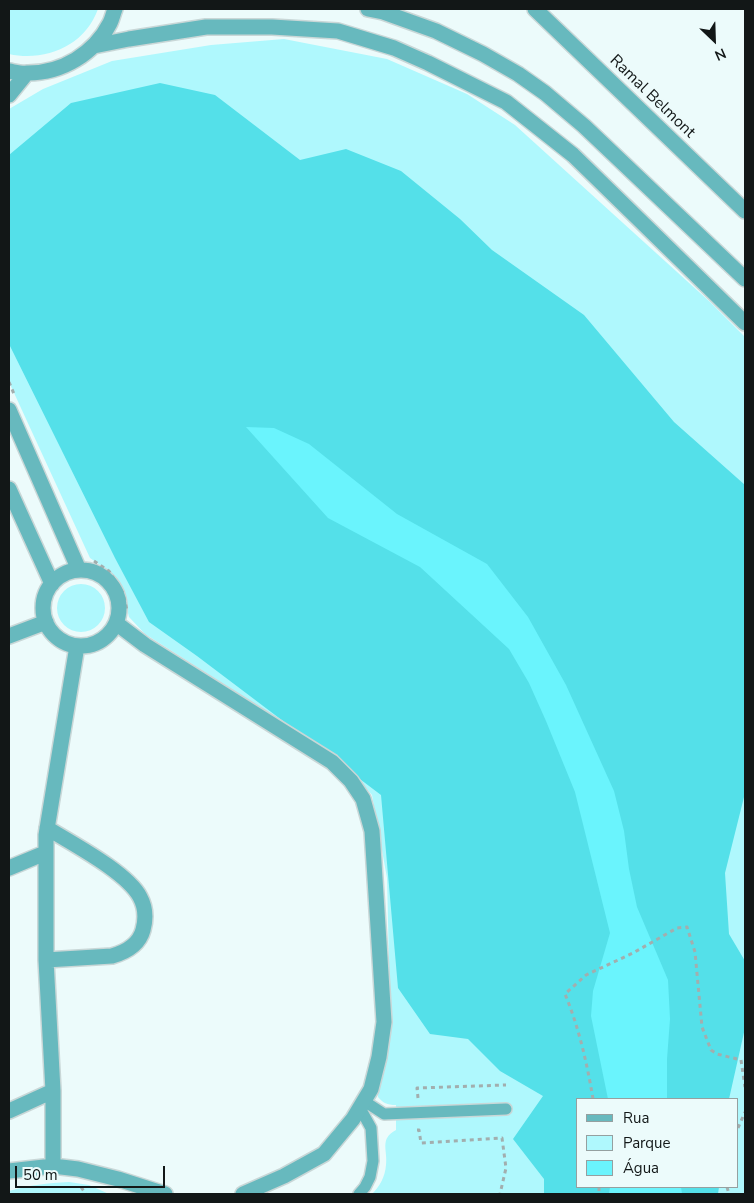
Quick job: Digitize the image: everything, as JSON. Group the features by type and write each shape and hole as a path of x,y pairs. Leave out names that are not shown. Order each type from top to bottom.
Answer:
{"street":[{"path":"9,71 26,74 50,71 71,63 94,46 111,23 115,9"},
{"path":"368,9 383,12 436,31 484,54 545,93 584,126 745,279"},
{"name":"Ramal Belmont","path":"535,9 745,211"},
{"path":"94,46 206,27 272,27 338,31 394,48 506,102 573,155 745,323"},
{"path":"9,95 26,74"},
{"path":"9,410 79,570"},
{"path":"9,489 52,584"},
{"path":"79,570 92,572 104,578 113,587 118,600 119,611 116,623 110,633 100,641 89,645 77,646 66,643 56,637 44,617 43,604 47,591 55,581 66,573 79,570"},
{"path":"9,636 46,622"},
{"path":"116,623 145,645 332,762 351,781 363,799 372,831 384,1022 379,1057 371,1089 353,1119 324,1154 284,1176 243,1194"},
{"path":"53,1166 53,1091 46,960 46,828 77,646"},
{"path":"46,828 98,859 130,883 140,897 146,921 142,937 133,947 122,953 112,956 46,960"},
{"path":"9,868 45,854"},
{"path":"9,1111 53,1091"},
{"path":"9,1171 53,1166 78,1169 165,1194"}],"lane":[{"path":"362,1104 384,1114 506,1109"},
{"path":"359,1194 370,1177 373,1161 371,1128 362,1104"}],"path":[{"path":"593,1098 574,1016 565,994 586,975 633,953 677,928 687,927 695,952 702,1027 711,1050 717,1054 741,1060 745,1064"},
{"path":"741,1060 745,1087"},
{"path":"418,1104 417,1088 506,1085"},
{"path":"739,1126 745,1112"},
{"path":"411,1130 419,1130 421,1143 502,1138 506,1168 500,1194"}],"green space":[{"path":"9,9 98,9 84,33 74,42 50,53 23,56 9,54"},
{"path":"284,39 387,59 467,94 515,125 709,301 745,337 745,1194 372,1194 380,1184 385,1173 385,1145 388,1137 396,1130 396,1105 390,1105 378,1097 378,1085 384,1051 389,963 387,878 372,795 339,757 145,634 129,617 123,593 109,571 90,558 9,382 9,109 43,89 112,61 211,45"},
{"path":"76,584 86,584 98,591 105,603 105,613 98,625 86,632 76,632 68,628 61,621 57,613 57,603 61,595 68,588"},
{"path":"69,1182 89,1185 109,1194 9,1194 9,1191 24,1187"}],"shaded area":[{"path":"160,83 215,95 300,160 346,149 401,171 460,219 492,250 584,315 674,422 745,485 745,793 725,873 729,934 745,961 745,1028 729,1098 576,1098 576,1188 719,1188 718,1194 544,1194 544,1179 513,1139 543,1096 500,1071 468,1039 430,1034 398,988 381,795 149,622 115,558 9,344 9,155 71,103"}],"water":[{"path":"246,427 274,428 309,444 397,514 487,564 528,617 566,685 614,791 624,831 637,907 668,980 670,1019 667,1098 608,1098 591,1016 593,991 610,933 575,792 529,683 509,649 420,567 328,518"},
{"path":"610,1188 681,1188 682,1194 609,1194"}]}
